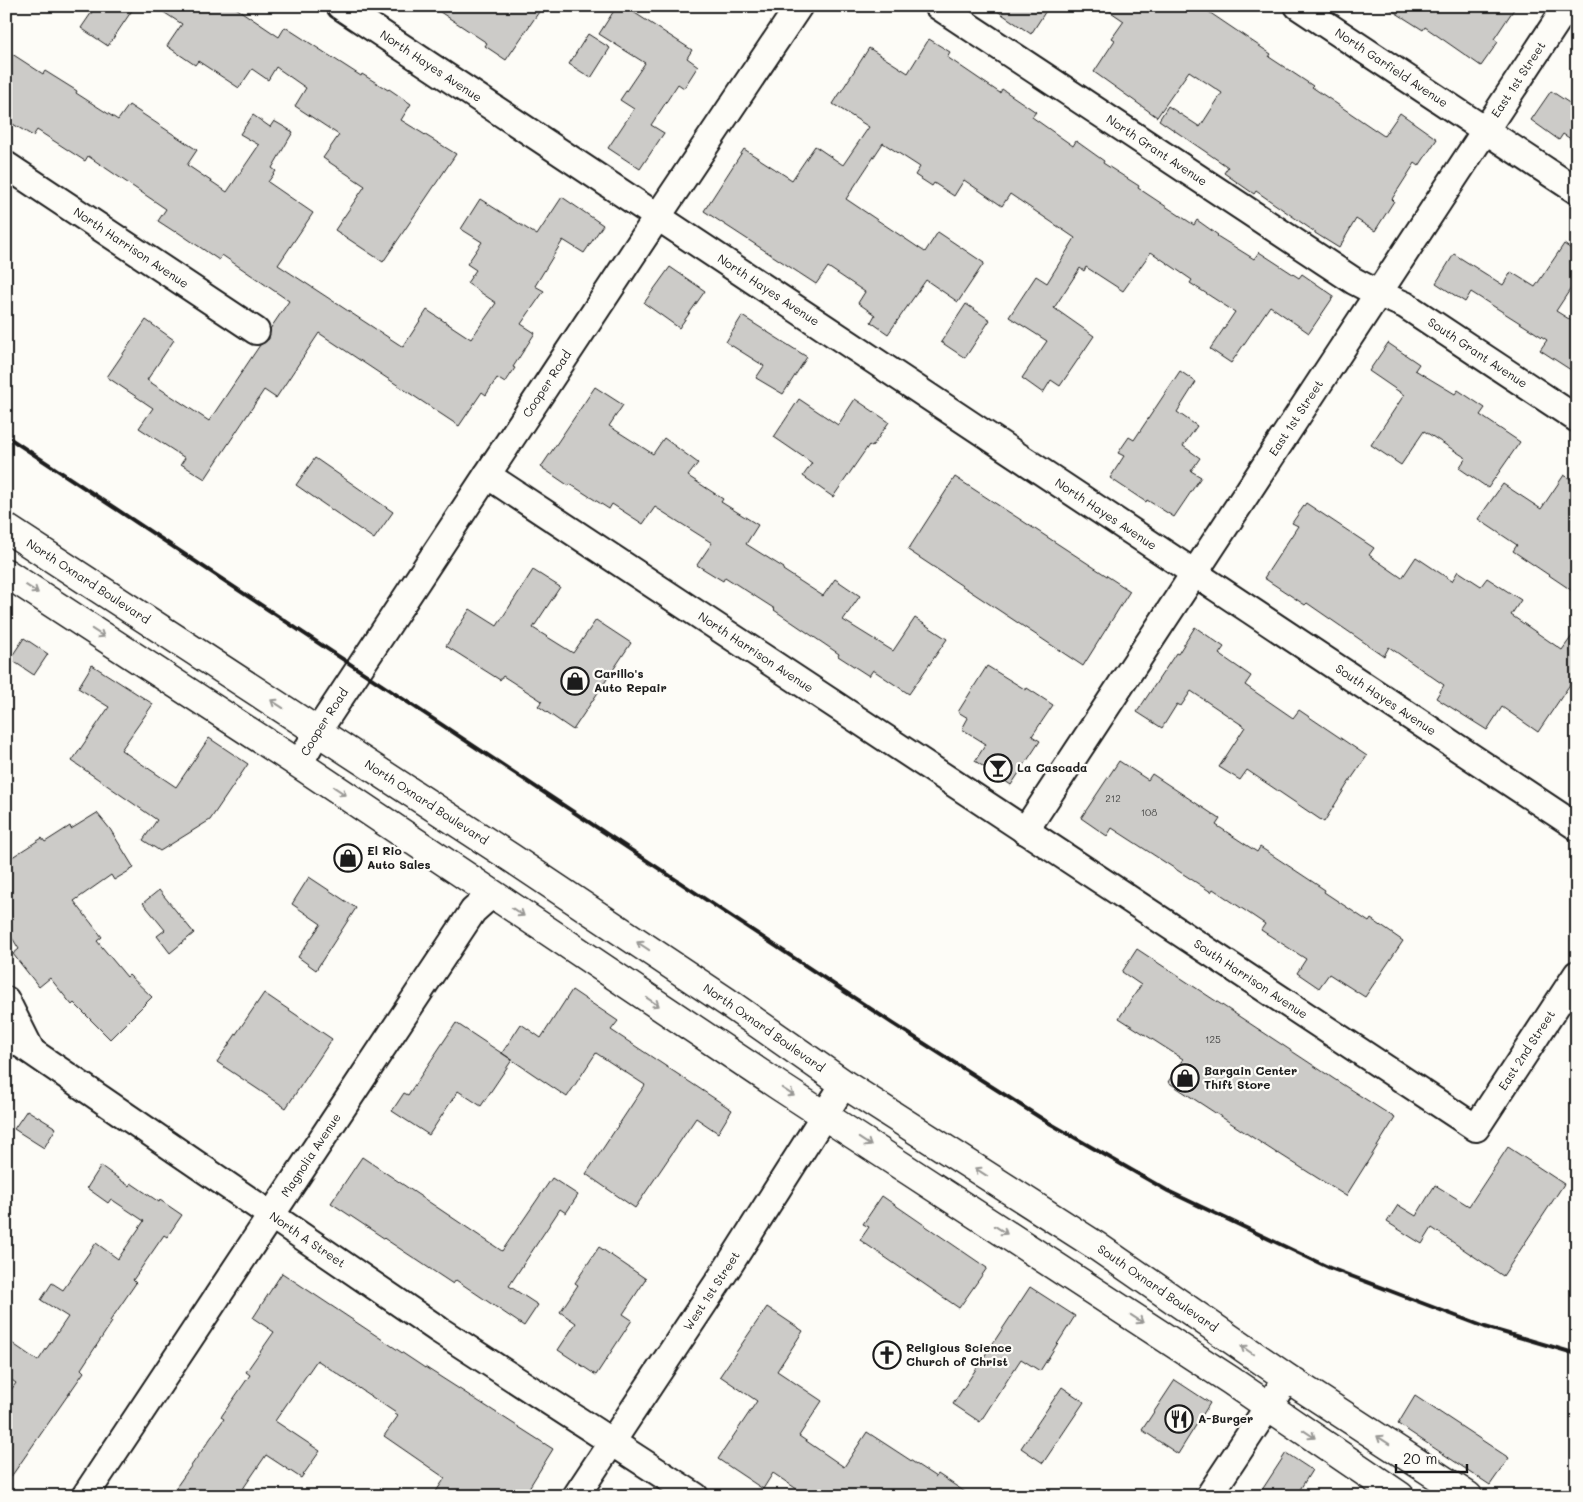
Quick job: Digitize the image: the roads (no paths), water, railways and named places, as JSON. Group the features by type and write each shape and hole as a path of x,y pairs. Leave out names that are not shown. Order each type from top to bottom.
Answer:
{"main road":[{"name":"North Oxnard Boulevard","path":"6,528 533,873 727,1002 844,1084"},
{"path":"6,572 299,764 824,1115 1269,1406 1400,1496"},
{"path":"493,895 533,873"},
{"name":"South Oxnard Boulevard","path":"844,1084 1095,1245 1287,1378 1468,1496"}],"street":[{"name":"North Hayes Avenue","path":"340,6 1195,572"},
{"name":"Cooper Road","path":"299,764 318,731 798,6"},
{"name":"North Grant Avenue","path":"938,6 1354,281 1377,293"},
{"name":"North Garfield Avenue","path":"1298,6 1577,191"},
{"name":"East 1st Street","path":"1025,831 1566,6"},
{"name":"North Harrison Avenue","path":"6,165 256,331"},
{"name":"South Grant Avenue","path":"1377,293 1405,305 1577,419"},
{"name":"North Harrison Avenue","path":"488,475 1025,831"},
{"name":"South Hayes Avenue","path":"1195,572 1577,827"},
{"name":"South Harrison Avenue","path":"1025,831 1476,1128"},
{"name":"Magnolia Avenue","path":"85,1496 473,911 493,895"},
{"name":"East 2nd Street","path":"1476,1128 1577,974"},
{"path":"6,1000 31,1051"},
{"name":"North A Street","path":"6,1034 439,1330 695,1496"},
{"name":"West 1st Street","path":"576,1496 728,1267 844,1084"},
{"path":"1209,1496 1287,1378"}],"railway":[{"path":"6,436 892,1023 1044,1120 1168,1191 1330,1268 1485,1327 1577,1354"}],"place":[{"name":"Carillo's Auto Repair","path":"575,681"},
{"name":"La Cascada","path":"998,768"},
{"name":"El Rio Auto Sales","path":"348,858"},
{"name":"Bargain Center Thift Store","path":"1185,1078"},
{"name":"Religious Science Church of Christ","path":"887,1355"},
{"name":"A-Burger","path":"1179,1419"}]}
